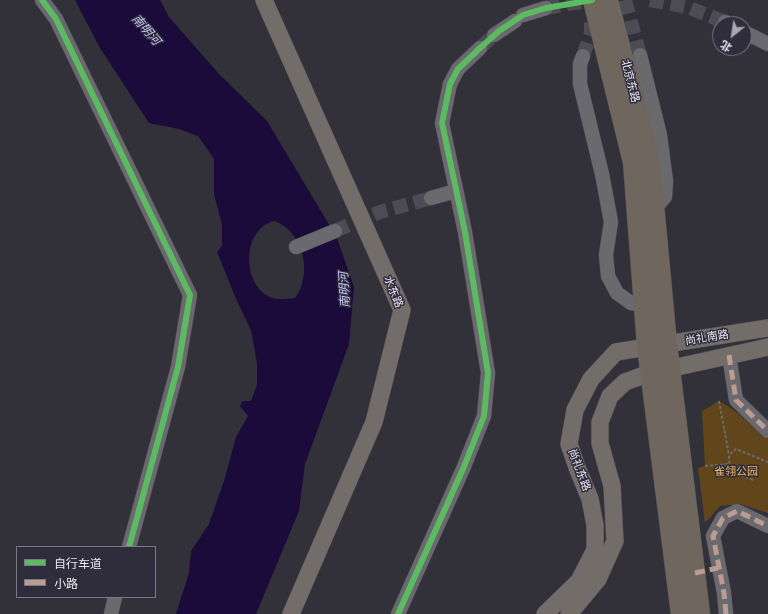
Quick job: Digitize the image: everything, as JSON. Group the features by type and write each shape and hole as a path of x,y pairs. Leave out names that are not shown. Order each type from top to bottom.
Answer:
{"highway":[{"name":"北京东路","path":"593,0 641,162"},
{"name":"北京东路","path":"608,0 641,162"},
{"path":"641,162 654,209 667,344 700,614"},
{"path":"641,162 644,306 647,346 681,614"}],"main road":[{"name":"水东路","path":"264,0 402,310 374,422 291,614"},
{"name":"水东路","path":"276,0 410,306 386,424 303,614"},
{"name":"尚礼南路","path":"647,346 768,328"},
{"name":"尚礼东路","path":"544,614 579,581 595,550 596,525 590,499 569,444 575,410 591,379 616,352 647,346"},
{"name":"尚礼南路","path":"650,373 670,367 768,347"},
{"path":"569,614 598,579 615,541 612,486 600,443 600,422 610,396 625,382 650,373"}],"street":[{"path":"42,0 56,19 190,295 178,367 129,546"},
{"path":"494,35 519,18 546,8"},
{"path":"752,36 768,44"},
{"path":"398,614 484,416 488,373 456,191 442,123 450,84 458,69 480,48"},
{"path":"640,55 660,135 666,181 664,197 654,209"},
{"path":"583,56 580,64 580,84 602,174 611,222 606,255 608,276 617,293 631,302 644,306"},
{"path":"431,198 456,191"},
{"path":"296,247 334,231"},
{"path":"729,355 736,400 768,431"},
{"path":"726,614 724,593 713,536 723,518 737,511 768,526"},
{"path":"695,573 718,568"},
{"path":"111,614 115,598"}],"path":[{"path":"719,401 729,454 728,464 735,473 753,480"},
{"path":"729,454 736,449 768,462"},
{"path":"705,466 728,464"}],"green space":[{"name":"雀翎公园","path":"719,401 732,409 768,438 768,513 740,504 720,506 705,523 698,468 705,466 702,411"}],"water":[{"name":"南明河","path":"75,0 160,0 169,17 219,74 267,121 337,238 354,287 349,344 305,464 299,511 256,614 176,614 189,573 191,551 209,524 225,478 236,437 248,416 240,406 243,401 251,401 257,385 257,363 251,330 237,301 217,252 222,246 222,225 214,194 214,159 198,136 179,129 149,123 100,48","holes":["274,221 284,226 299,243 304,266 304,277 295,298 276,299 269,297 258,288 253,278 249,255 256,234 264,226"]}],"tunnel":[{"path":"546,8 592,0"},
{"path":"625,0 640,55"},
{"path":"650,0 687,7 712,17"},
{"path":"583,56 591,33 591,16"},
{"path":"480,48 494,35"},
{"path":"335,231 380,212 431,198"}],"marked path":[{"path":"729,355 736,400 768,431"},
{"path":"726,614 724,593 713,536 723,518 737,511 768,526"},
{"path":"695,573 718,568"}],"cycle path":[{"path":"42,0 56,19 190,295 178,367 129,546"},
{"path":"398,614 463,469 484,416 488,373 465,232 442,123 450,84 458,69 480,48 499,31 523,15 546,8 592,0"}]}
